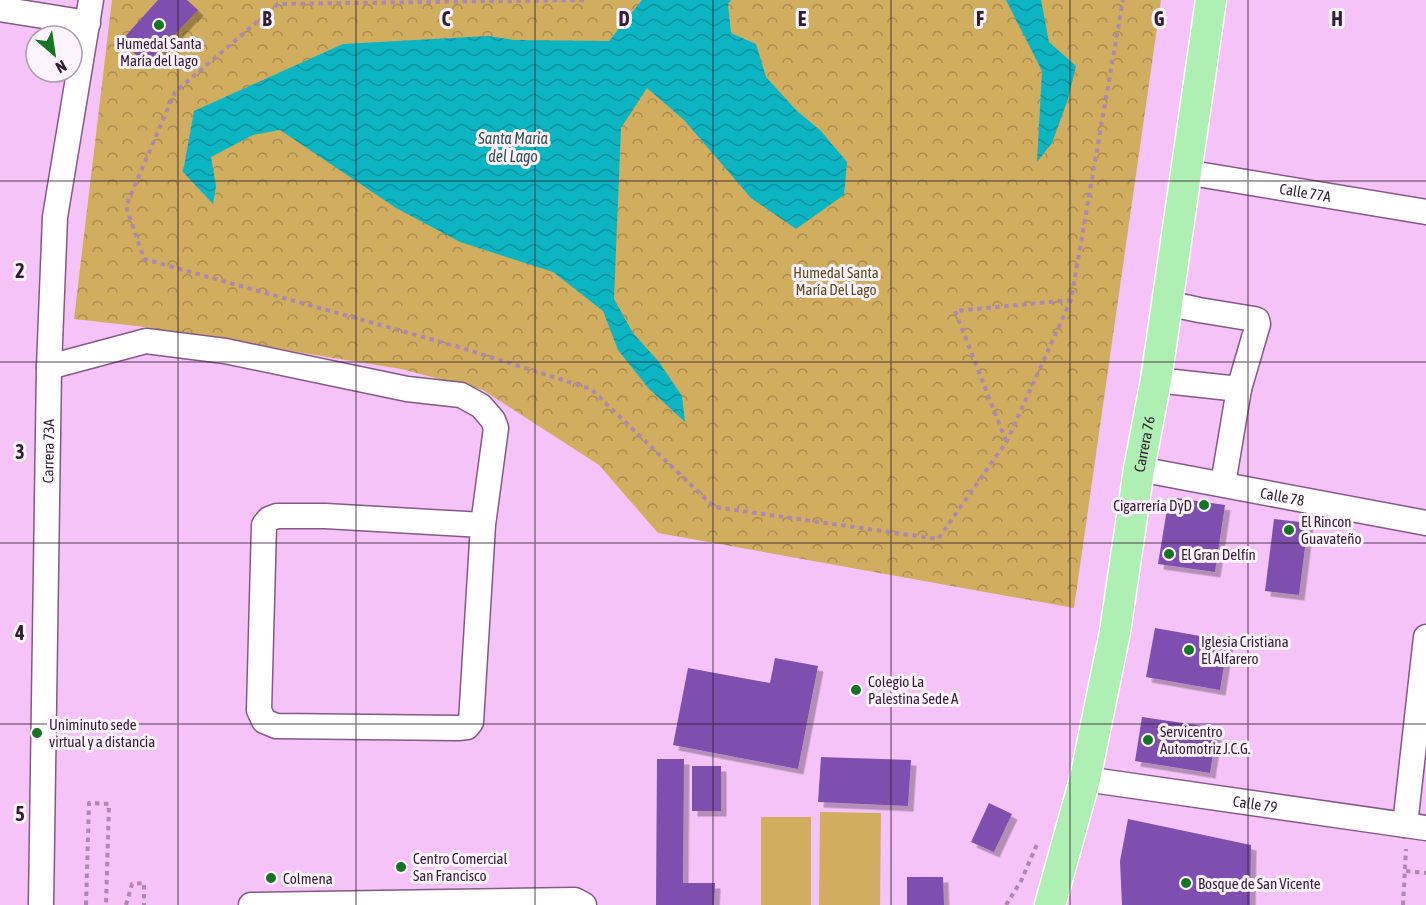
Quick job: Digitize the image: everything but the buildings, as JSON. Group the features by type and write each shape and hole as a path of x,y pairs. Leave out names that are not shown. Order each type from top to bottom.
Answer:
{"main road":[{"name":"Carrera 76","path":"1048,898 1085,779 1115,632 1139,470 1156,380 1210,0"}],"street":[{"path":"0,9 90,11"},
{"name":"Carrera 73A","path":"41,905 49,367 55,217 90,11"},
{"name":"Calle 77A","path":"1185,172 1426,212"},
{"path":"1167,303 1257,320 1258,324 1239,389 1223,484"},
{"path":"49,367 146,341 225,351 407,389 462,395 481,406 493,420 496,428 483,525 471,722 467,727 276,726 264,721 260,711 264,525 269,519 277,516 325,516 483,525"},
{"path":"1156,380 1239,389"},
{"name":"Calle 78","path":"1139,470 1426,523"},
{"path":"1416,827 1426,637"},
{"name":"Calle 79","path":"1085,779 1416,827"},
{"path":"251,905 575,900 584,905"}],"path":[{"path":"584,0 278,4 175,92 126,206 144,260 459,347 591,389 714,507 938,539 1007,441 1071,300 1123,0"},
{"path":"1007,441 955,311 1071,300"},
{"path":"86,905 89,803 109,804 106,905"},
{"path":"1403,905 1406,871 1416,827"},
{"path":"1406,871 1426,873"},
{"path":"126,905 132,884 144,883 144,905"}],"green space":[{"name":"Humedal Santa María Del Lago","path":"112,0 1161,0 1074,608 658,533 599,465 483,390 401,369 145,327 74,319"},
{"path":"820,812 881,813 880,905 819,905"},
{"path":"761,817 811,817 811,905 761,905"}],"water":[{"name":"Santa Maria del Lago","path":"642,0 731,0 728,4 731,33 756,44 766,77 796,110 821,131 847,162 844,195 796,229 751,198 684,120 647,88 621,128 614,299 633,333 659,362 682,396 685,422 649,389 618,350 603,311 553,272 460,242 396,208 280,130 253,135 211,157 216,186 213,204 183,172 194,111 343,44 488,36 515,40 609,41"},
{"path":"1006,0 1041,0 1049,42 1076,66 1068,99 1052,143 1037,162 1042,71"}],"place":[{"name":"Humedal Santa María del lago","path":"159,25"},
{"name":"Cigarrería DyD","path":"1204,505"},
{"name":"El Rincon Guavateño","path":"1289,530"},
{"name":"El Gran Delfín","path":"1169,554"},
{"name":"Iglesia Cristiana El Alfarero","path":"1189,650"},
{"name":"Colegio La Palestina Sede A","path":"856,690"},
{"name":"Uniminuto sede virtual y a distancia","path":"37,733"},
{"name":"Servicentro Automotriz J.C.G.","path":"1148,740"},
{"name":"Centro Comercial San Francisco","path":"401,867"},
{"name":"Colmena","path":"271,878"},
{"name":"Bosque de San Vicente","path":"1186,883"}]}
